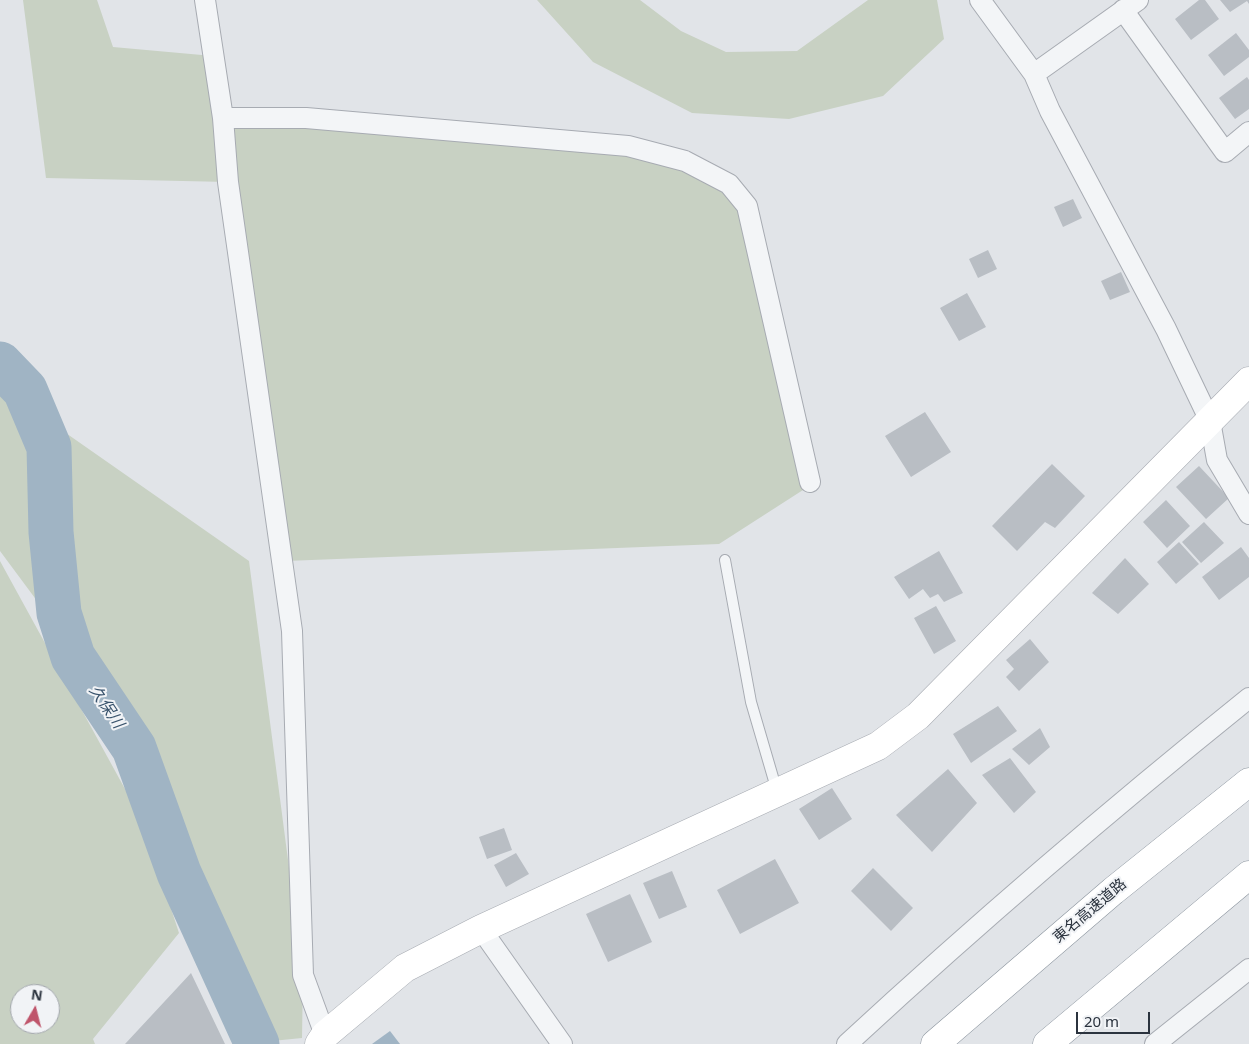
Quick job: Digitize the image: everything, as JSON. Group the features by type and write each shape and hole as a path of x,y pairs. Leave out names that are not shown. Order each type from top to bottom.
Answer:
{"main road":[{"path":"322,1039 405,968 481,929 878,746 918,716 1249,381"},
{"name":"東名高速道路","path":"935,1044 1112,891 1249,782"},
{"path":"1047,1044 1249,875"}],"street":[{"path":"205,0 223,118 228,182 292,631 303,975 322,1039"},
{"path":"980,0 1034,74 1050,111 1166,329 1210,421 1217,460 1249,514"},
{"path":"1034,74 1131,5 1224,152 1249,132"},
{"path":"223,118 306,118 628,146 685,161 729,184 747,206 810,482"},
{"path":"847,1044 935,962 1109,812 1249,698"},
{"path":"481,929 562,1044"},
{"path":"1155,1044 1249,968"}],"lane":[{"path":"725,560 750,702 777,792"}],"green space":[{"path":"23,0 97,0 113,47 213,56 228,182 46,178"},
{"path":"537,0 640,0 681,31 726,52 797,51 868,0 937,0 944,39 883,96 789,119 692,113 593,62"},
{"path":"223,118 659,146 736,193 803,490 719,544 286,561"},
{"path":"0,387 249,561 303,975 302,1038 272,1041 214,913 167,776 0,551"},
{"path":"0,561 142,820 179,933 93,1039 95,1044 0,1044"}],"water":[{"path":"390,1031 400,1044 372,1044"}],"building":[{"path":"1199,0 1205,0 1219,19 1191,40 1175,19"},
{"path":"1220,0 1249,0 1249,4 1247,1 1230,12"},
{"path":"1236,33 1249,50 1249,57 1224,76 1208,55"},
{"path":"1247,77 1249,80 1249,109 1235,119 1219,98"},
{"path":"1073,199 1082,218 1063,227 1054,207"},
{"path":"988,250 997,269 978,278 969,259"},
{"path":"1121,272 1130,292 1110,300 1101,281"},
{"path":"967,293 986,327 959,341 940,308"},
{"path":"925,412 951,452 911,477 885,436"},
{"path":"1052,464 1085,496 1055,528 1045,522 1017,551 992,526"},
{"path":"1199,466 1229,498 1206,519 1176,487"},
{"path":"1166,500 1190,526 1167,548 1143,522"},
{"path":"1204,522 1224,543 1201,563 1182,542"},
{"path":"1179,542 1199,564 1176,584 1157,562"},
{"path":"1241,547 1249,558 1249,577 1219,600 1202,577"},
{"path":"939,551 963,593 944,602 938,594 930,598 923,589 909,599 894,577"},
{"path":"1125,558 1149,584 1118,614 1092,593"},
{"path":"936,606 956,641 934,654 914,618"},
{"path":"1030,639 1049,662 1019,691 1006,677 1014,669 1006,660"},
{"path":"998,706 1017,731 971,763 953,734"},
{"path":"1040,728 1050,747 1029,765 1012,749"},
{"path":"1010,758 1036,792 1014,813 982,775"},
{"path":"948,769 977,803 932,852 896,815"},
{"path":"832,788 852,819 819,840 799,809"},
{"path":"504,828 512,850 487,859 479,837"},
{"path":"516,853 529,874 506,887 494,865"},
{"path":"775,859 799,903 740,934 717,890"},
{"path":"873,868 913,908 891,931 851,891"},
{"path":"672,871 687,907 659,919 643,883"},
{"path":"630,894 652,942 608,962 586,914"},
{"path":"191,973 225,1044 125,1044"}],"waterway":[{"name":"久保川","path":"0,364 25,390 49,447 51,532 59,613 73,657 134,748 179,873 257,1044"}]}
